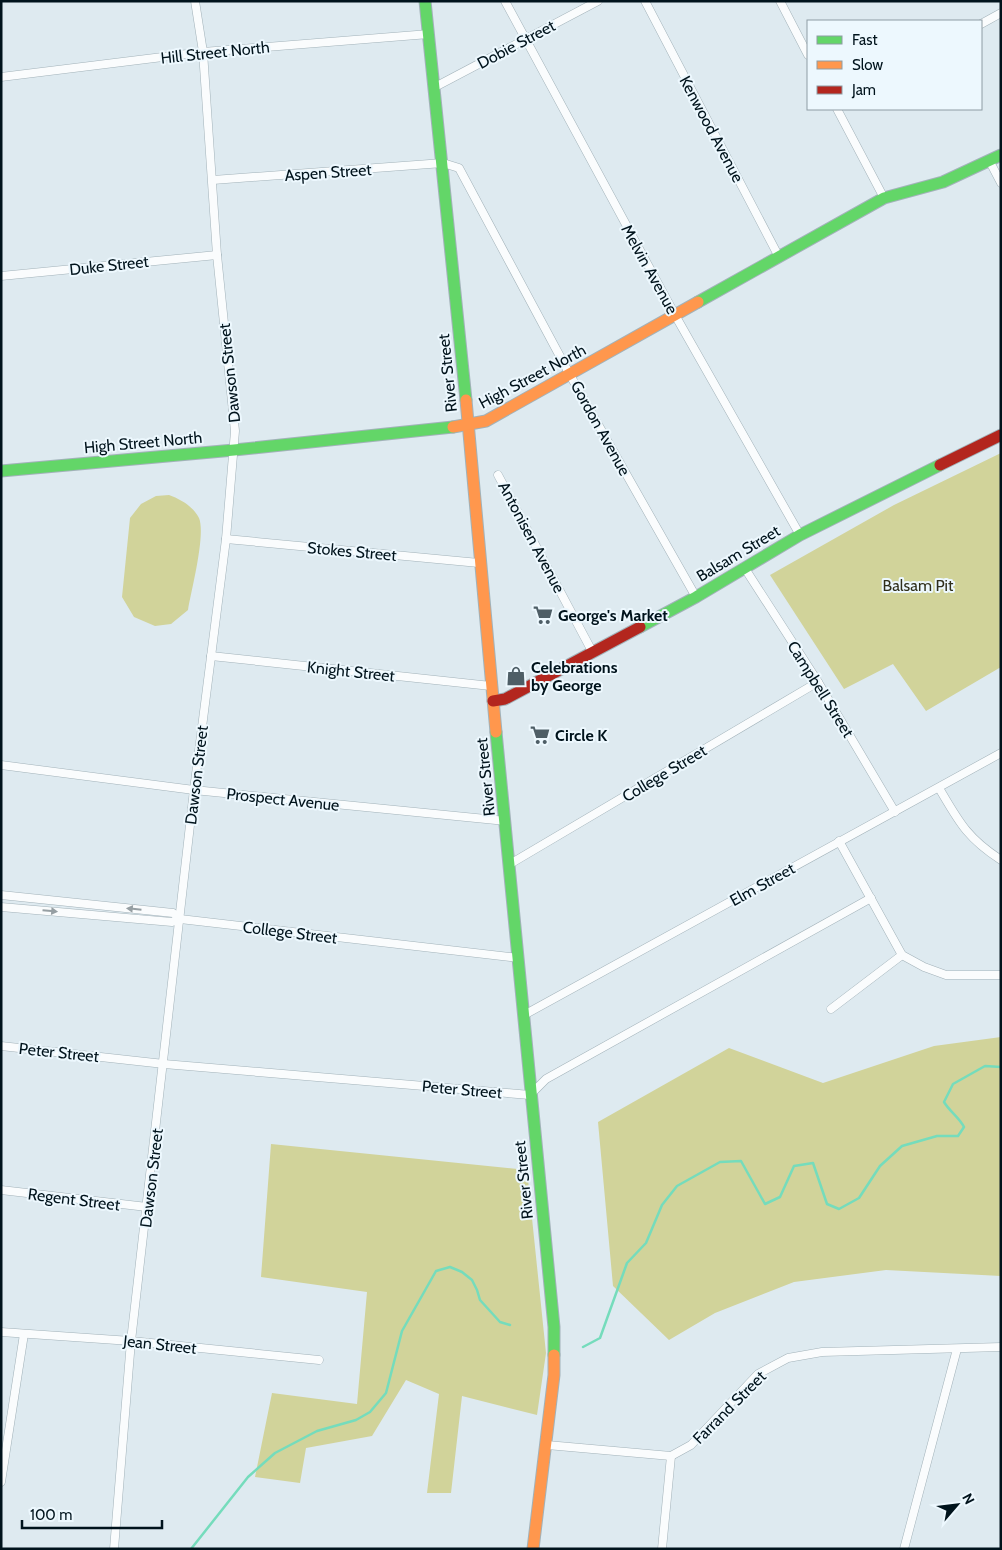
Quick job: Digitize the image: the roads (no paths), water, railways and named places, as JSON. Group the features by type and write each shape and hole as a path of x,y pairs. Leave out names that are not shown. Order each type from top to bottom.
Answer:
{"main road":[{"name":"River Street","path":"425,1 468,425 479,563 506,821 530,1095 554,1328 554,1374 547,1445 533,1549"},
{"name":"High Street North","path":"1,471 234,450 468,425 486,421 884,198 943,182 990,162 1001,155"},
{"name":"Balsam Street","path":"493,701 505,699 696,597 800,534 1001,435"}],"street":[{"name":"Dawson Street","path":"114,1549 131,1341 194,790 226,538 235,431 217,255 203,52 195,1"},
{"name":"Melvin Avenue","path":"505,1 675,314 800,534"},
{"name":"Dobie Street","path":"434,87 598,1"},
{"name":"Kenwood Avenue","path":"645,1 779,257"},
{"path":"780,1 807,52"},
{"path":"982,23 1001,13"},
{"name":"Hill Street North","path":"1,77 203,52 429,34"},
{"path":"838,110 884,198"},
{"path":"990,162 1001,183"},
{"name":"Aspen Street","path":"213,180 442,163"},
{"name":"Gordon Avenue","path":"442,163 459,168 570,375 696,597"},
{"name":"Duke Street","path":"1,276 217,255"},
{"name":"Antonisen Avenue","path":"498,475 593,653"},
{"name":"Stokes Street","path":"226,538 479,563"},
{"name":"Campbell Street","path":"744,567 818,682 895,812"},
{"name":"Knight Street","path":"211,656 491,686"},
{"name":"College Street","path":"510,864 818,682"},
{"name":"Elm Street","path":"524,1015 1001,753"},
{"name":"Prospect Avenue","path":"1,765 194,790 506,821"},
{"path":"938,788 964,830 980,846 1001,860"},
{"path":"840,841 902,954 924,967 946,975 1001,975"},
{"name":"College Street","path":"1,895 173,913 180,919"},
{"path":"530,1095 546,1079 871,898"},
{"name":"College Street","path":"1,907 172,922 180,919 519,958"},
{"path":"831,1009 902,954"},
{"name":"Peter Street","path":"1,1046 164,1064 530,1095"},
{"name":"Regent Street","path":"1,1190 147,1207"},
{"name":"Jean Street","path":"1,1332 131,1341 320,1360"},
{"path":"1,1482 24,1334"},
{"name":"Farrand Street","path":"671,1456 690,1445 758,1374 788,1358 822,1352 957,1349 1001,1346"},
{"path":"904,1549 957,1349"},
{"path":"547,1445 671,1456 662,1549"}],"waterway":[{"path":"583,1347 600,1338 627,1263 646,1243 662,1205 677,1186 720,1162 741,1161 765,1204 780,1197 794,1166 813,1163 827,1204 839,1209 859,1198 880,1166 902,1146 937,1136 958,1136 964,1127 944,1102 953,1084 985,1066 1001,1067"},
{"path":"191,1549 248,1477 275,1453 317,1431 356,1420 370,1412 386,1393 402,1331 436,1271 450,1267 462,1272 472,1280 480,1300 500,1322 510,1325"}],"place":[{"name":"George's Market","path":"543,615"},
{"name":"Celebrations by George","path":"516,676"},
{"name":"Circle K","path":"540,735"}],"park label":[{"name":"Balsam Pit","path":"918,585"}]}
